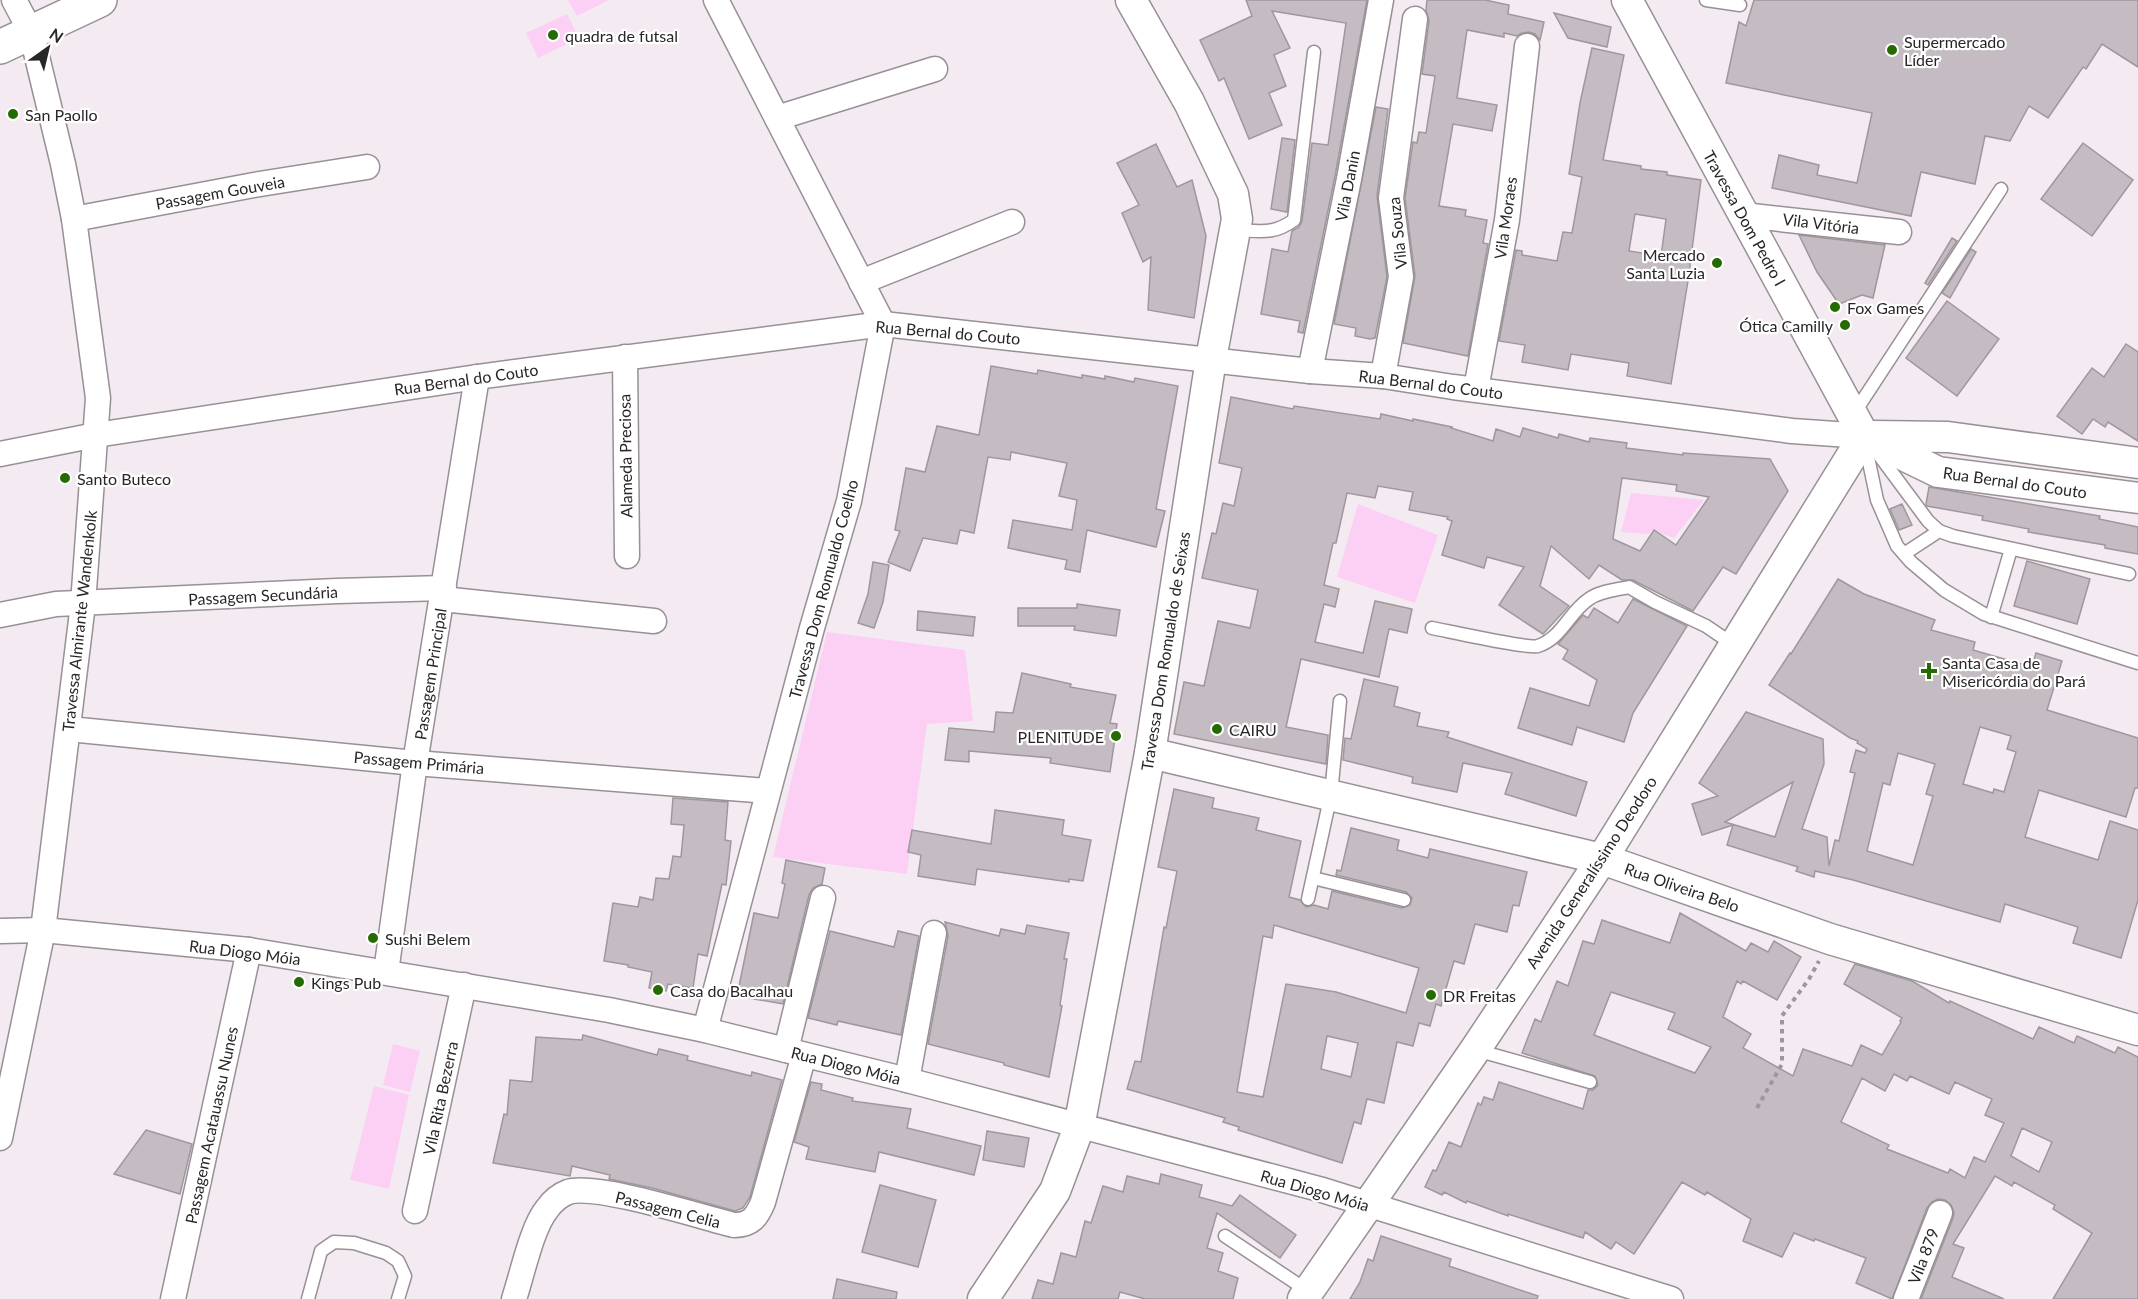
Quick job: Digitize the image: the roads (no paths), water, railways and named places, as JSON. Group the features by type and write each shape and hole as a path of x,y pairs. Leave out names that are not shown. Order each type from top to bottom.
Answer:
{"main road":[{"path":"0,47 100,0"}],"street":[{"name":"Travessa Almirante Wandenkolk","path":"1,1133 43,930 83,604 98,398 74,219 53,117 31,32 14,0"},
{"path":"716,0 883,324"},
{"name":"Travessa Dom Romualdo de Seixas","path":"983,1299 1055,1191 1079,1127 1150,753 1211,359 1237,219 1233,194 1189,102 1131,0"},
{"name":"Vila Danin","path":"1310,371 1349,179 1381,0"},
{"name":"Travessa Dom Pedro I","path":"1627,0 1858,426"},
{"name":"Vila Souza","path":"1383,376 1401,277 1391,198 1415,19"},
{"name":"Vila Moraes","path":"1476,389 1507,220 1527,46"},
{"path":"777,118 935,69"},
{"name":"Passagem Gouveia","path":"74,219 254,185 367,167"},
{"name":"Vila Vitória","path":"1743,215 1899,232"},
{"path":"861,282 1012,222"},
{"name":"Rua Bernal do Couto","path":"0,454 96,435 477,377 883,324 1310,371 1383,376 1792,431 1858,426 2138,463"},
{"name":"Travessa Dom Romualdo Coelho","path":"705,1030 768,791 849,501 883,324"},
{"name":"Alameda Preciosa","path":"625,357 627,556"},
{"name":"Passagem Principal","path":"386,972 415,763 477,377"},
{"name":"Rua Bernal do Couto","path":"1858,426 1938,472 2138,498"},
{"name":"Avenida Generalíssimo Deodoro","path":"1306,1295 1602,859 1734,645 1858,426"},
{"name":"Passagem Secundária","path":"0,615 56,604 337,591 443,593 654,621"},
{"name":"Passagem Primária","path":"69,729 415,763 768,791"},
{"name":"Rua Oliveira Belo","path":"1150,753 1602,859 1830,939 2138,1030"},
{"path":"795,1053 823,898"},
{"name":"Rua Diogo Móia","path":"0,931 43,930 249,950 609,1011 705,1030 907,1080 1319,1189 1671,1299"},
{"path":"907,1080 934,933"},
{"name":"Passagem Acatauassu Nunes","path":"172,1299 249,950"},
{"name":"Vila Rita Bezerra","path":"415,1210 465,986"},
{"name":"Passagem Celia","path":"514,1299 545,1211 554,1201 568,1192 585,1190 609,1193 734,1225 750,1223 756,1218 763,1202 795,1053"},
{"name":"Vila 879","path":"1906,1299 1940,1213"}],"lane":[{"path":"1706,0 1740,5"},
{"path":"1235,230 1270,232 1282,229 1294,220 1314,52"},
{"path":"2001,189 1858,426 1877,500 1897,546 1944,590 1991,616 2138,663"},
{"path":"1858,426 1928,522 1939,531 2129,574"},
{"path":"1904,554 1939,531"},
{"path":"1991,616 2011,549"},
{"path":"1432,628 1536,647 1554,638 1573,614 1589,599 1629,587 1654,602 1706,626 1734,645"},
{"path":"1308,899 1331,794 1340,701"},
{"path":"1313,878 1404,900"},
{"path":"1474,1050 1590,1082"},
{"path":"1225,1236 1306,1295"},
{"path":"308,1299 321,1251 334,1242 354,1243 386,1253 398,1261 405,1276 398,1299"}],"place":[{"name":"quadra de futsal","path":"553,35"},
{"name":"Supermercado Líder","path":"1892,50"},
{"name":"San Paollo","path":"13,114"},
{"name":"Mercado Santa Luzia","path":"1717,263"},
{"name":"Fox Games","path":"1835,307"},
{"name":"Ótica Camilly","path":"1845,325"},
{"name":"Santo Buteco","path":"65,478"},
{"name":"Santa Casa de Misericórdia do Pará","path":"1929,671"},
{"name":"CAIRU","path":"1217,729"},
{"name":"PLENITUDE","path":"1116,736"},
{"name":"Sushi Belem","path":"373,938"},
{"name":"Kings Pub","path":"299,982"},
{"name":"Casa do Bacalhau","path":"658,990"},
{"name":"DR Freitas","path":"1431,995"}]}
